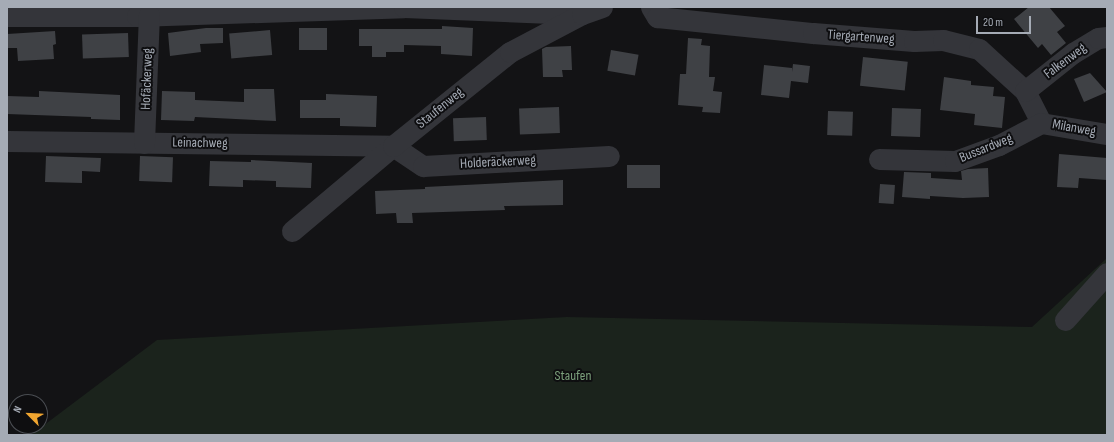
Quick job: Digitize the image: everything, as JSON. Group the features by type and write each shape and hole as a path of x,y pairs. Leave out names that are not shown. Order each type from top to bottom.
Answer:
{"street":[{"path":"7,16 149,15 404,7 582,14"},
{"name":"Staufenweg","path":"292,231 393,146 510,52 582,14 602,7"},
{"name":"Tiergartenweg","path":"651,7 657,17 813,33 914,41 943,40 979,49 1025,91 1041,123"},
{"name":"Hofäckerweg","path":"144,143 149,15"},
{"name":"Falkenweg","path":"1025,91 1072,53 1098,38 1107,36"},
{"name":"Milanweg","path":"1041,123 1107,134"},
{"name":"Bussardweg","path":"879,159 955,161 999,145 1041,123"},
{"name":"Leinachweg","path":"7,141 393,146"},
{"name":"Holderäckerweg","path":"393,146 423,166 609,156"},
{"path":"1065,320 1107,273"}],"green space":[{"name":"Staufen","path":"1107,258 1107,435 31,435 48,434 48,422 157,340 567,317 1032,327"}],"building":[{"path":"1029,7 1049,7 1065,26 1057,32 1066,43 1051,55 1042,44 1038,48 1014,19"},
{"path":"442,26 473,28 472,56 441,54 441,46 404,45 404,52 386,52 386,57 372,57 372,46 359,46 359,29 442,29"},
{"path":"206,28 223,28 223,43 200,44 201,52 170,56 168,33"},
{"path":"299,28 327,28 327,50 299,50"},
{"path":"270,30 272,55 231,58 229,34"},
{"path":"55,31 56,44 53,45 54,59 18,61 17,48 7,48 7,34"},
{"path":"128,33 129,57 83,59 82,35"},
{"path":"688,38 702,39 701,45 710,46 709,77 715,77 713,91 722,92 720,113 702,112 703,107 678,105 680,74 686,74"},
{"path":"571,46 572,70 562,70 563,77 543,77 542,49 546,47"},
{"path":"611,50 639,55 635,76 607,71"},
{"path":"863,57 908,62 905,91 860,86"},
{"path":"793,64 810,66 808,83 791,81 789,98 761,95 764,65 792,68 792,72"},
{"path":"1090,73 1107,92 1084,102 1074,79"},
{"path":"944,77 971,81 971,85 994,87 993,96 1005,97 1002,128 974,125 975,114 940,110"},
{"path":"244,89 274,89 276,121 195,117 194,121 161,120 162,91 195,92 195,100 244,102"},
{"path":"39,91 120,95 120,120 91,119 91,117 7,114 7,96 39,97"},
{"path":"326,94 377,96 376,127 340,126 340,118 300,118 300,100 326,100"},
{"path":"559,107 560,133 520,134 519,108"},
{"path":"892,108 921,109 920,137 891,136"},
{"path":"828,111 853,112 852,136 827,135"},
{"path":"486,117 487,140 454,141 453,118"},
{"path":"1059,154 1107,158 1107,180 1079,178 1078,188 1057,187"},
{"path":"46,156 101,158 100,172 82,171 82,183 45,182"},
{"path":"140,156 173,157 172,182 139,181"},
{"path":"251,160 312,163 311,188 276,187 276,181 243,180 243,187 209,186 210,161 251,162"},
{"path":"627,165 660,165 660,188 627,188"},
{"path":"988,168 989,197 963,198 930,196 930,199 902,197 904,172 931,173 931,178 962,180 961,171 968,169"},
{"path":"563,180 563,205 504,206 505,210 412,213 413,223 397,223 396,213 376,214 375,191"},
{"path":"880,184 895,185 894,204 879,203"}]}
